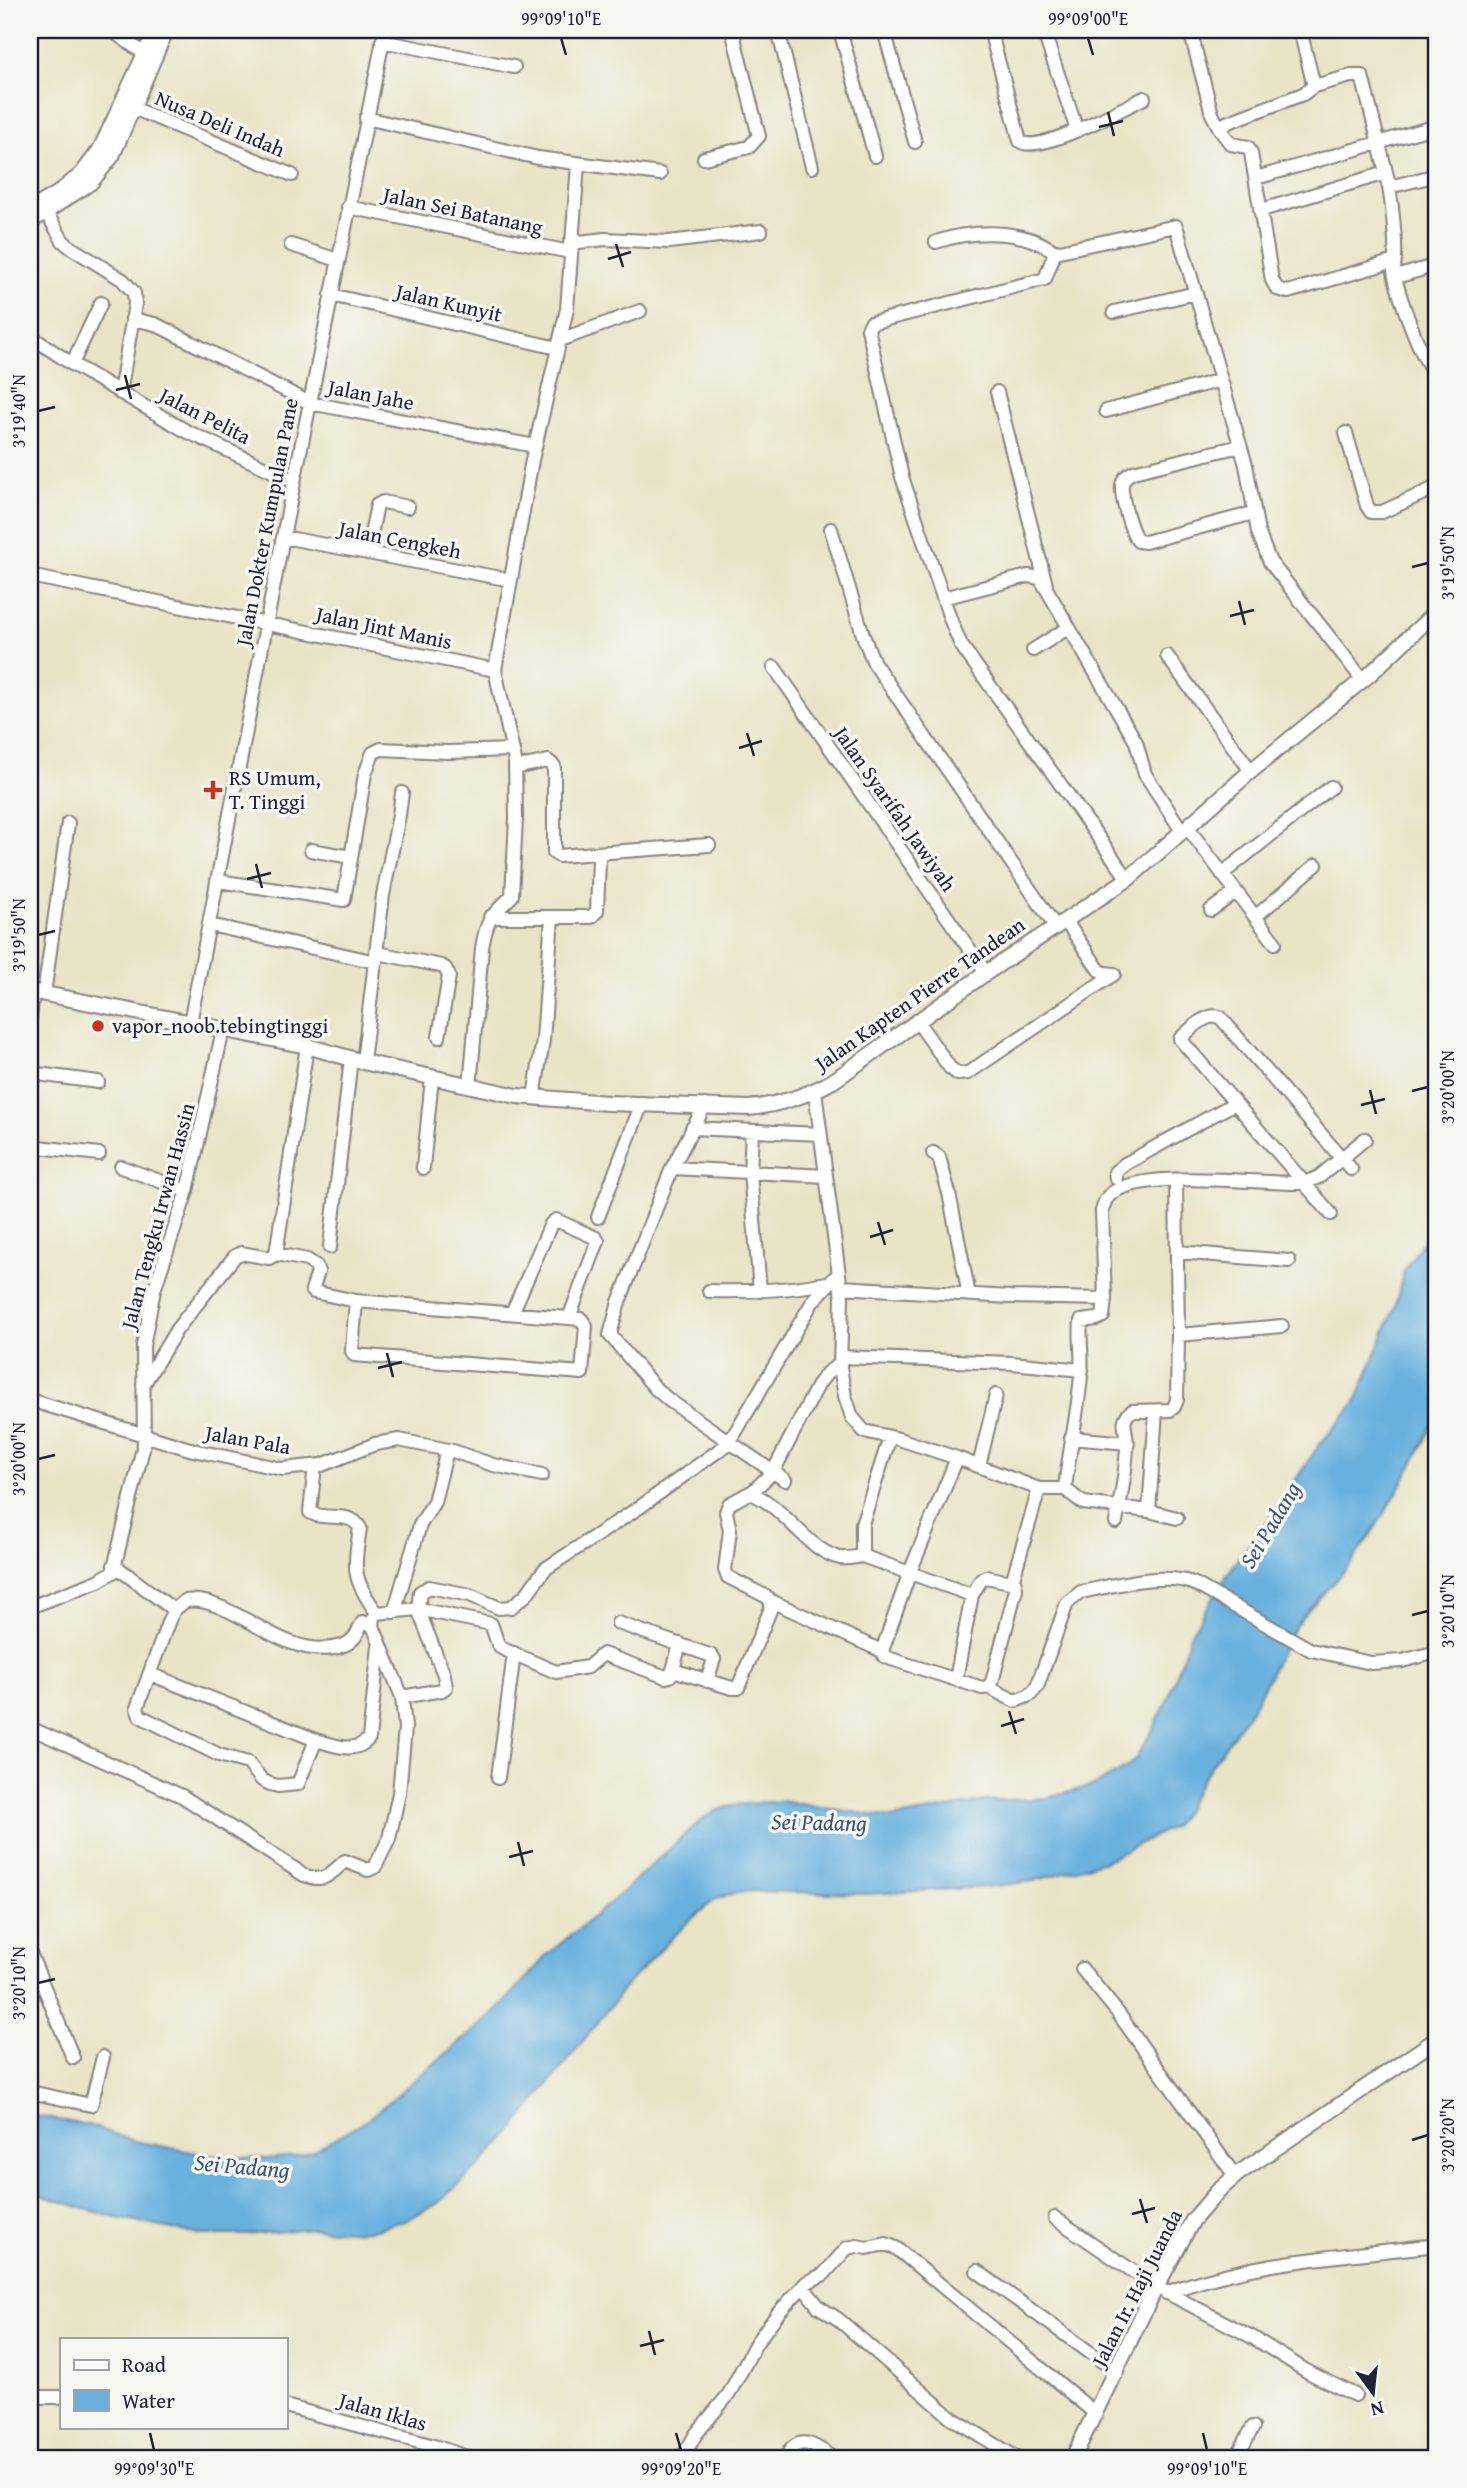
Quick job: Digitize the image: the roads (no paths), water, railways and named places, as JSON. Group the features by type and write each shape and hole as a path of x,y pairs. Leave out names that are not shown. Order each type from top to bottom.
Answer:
{"main road":[{"path":"30,210 57,194 82,174 100,150 145,54 160,33"},
{"path":"30,222 90,183 112,156 133,108 160,33"},
{"name":"Jalan Kapten Pierre Tandean","path":"36,992 307,1046 432,1078 534,1097 608,1103 749,1108 764,1106 815,1091 833,1081 986,973 1128,879 1251,771 1363,680 1437,611"},
{"name":"Jalan Ir. Haji Juanda","path":"1073,2458 1161,2290 1193,2220 1218,2191 1437,2039"}],"street":[{"path":"111,30 145,54"},
{"path":"704,158 750,147 759,136 732,30"},
{"path":"778,30 812,167"},
{"path":"840,30 874,156"},
{"path":"884,30 915,142"},
{"path":"990,30 1020,141 1024,145 1034,145 1077,130 1144,98"},
{"path":"1043,30 1077,130"},
{"path":"1190,30 1212,114 1230,144 1248,147 1262,210 1272,280 1277,289 1282,292 1395,261"},
{"path":"1300,30 1314,86"},
{"path":"384,35 514,67"},
{"name":"Jalan Dokter Kumpulan Pane","path":"190,1023 266,623 384,35"},
{"path":"1221,131 1226,122 1303,94 1314,86 1351,76 1362,76 1389,183 1396,277 1425,361 1437,375"},
{"name":"Nusa Deli Indah","path":"133,108 292,175"},
{"path":"366,118 538,158 660,174"},
{"path":"1256,177 1437,126"},
{"path":"470,1086 482,948 490,917 513,896 515,768 495,670 536,446 569,293 570,247 578,164"},
{"path":"1389,183 1437,174"},
{"path":"1262,210 1379,175 1385,176 1389,183"},
{"name":"Jalan Sei Batanang","path":"348,207 570,247 605,239 669,242 761,231"},
{"path":"46,212 70,247 132,288 135,304 120,393"},
{"path":"1055,252 1176,226 1240,446 1258,532 1270,562 1363,680"},
{"path":"936,242 979,234 1022,236 1045,244 1055,252"},
{"path":"291,245 338,260"},
{"path":"1055,252 1045,279 869,324 902,477 961,645 1128,879"},
{"path":"1396,277 1437,265"},
{"path":"1114,312 1196,293"},
{"name":"Jalan Kunyit","path":"331,295 559,344"},
{"path":"72,364 101,303"},
{"path":"559,344 640,311"},
{"name":"Jalan Jahe","path":"132,319 155,324 310,402 536,446"},
{"name":"Jalan Pelita","path":"30,336 186,431 294,481"},
{"path":"1106,411 1221,380"},
{"path":"997,392 1047,586 1136,742 1145,774 1184,829 1275,943"},
{"path":"1346,433 1371,512 1382,512 1437,487"},
{"path":"1240,446 1133,472 1126,476 1122,487 1132,533 1138,541 1145,542 1254,513"},
{"path":"367,553 377,505 383,502 408,507"},
{"path":"831,529 874,663 1060,923 1100,970 1114,974 968,1073 958,1074 950,1068 916,1021"},
{"name":"Jalan Cengkeh","path":"283,537 511,580"},
{"name":"Jalan Jint Manis","path":"30,576 495,670"},
{"path":"943,598 1028,576 1040,578 1047,586"},
{"path":"1033,649 1069,628"},
{"path":"1167,656 1251,771"},
{"name":"Jalan Syarifah Jawiyah","path":"774,667 986,973"},
{"path":"218,881 344,900 365,774 373,753 381,749 448,752 513,750"},
{"path":"515,768 548,761 554,766 553,850 556,855 709,845"},
{"path":"1222,874 1331,787"},
{"path":"330,1247 357,1060 377,958 383,895 402,793"},
{"path":"30,1018 68,823"},
{"path":"311,850 351,857"},
{"path":"490,917 591,918 597,914 599,860 596,853"},
{"path":"1255,917 1316,865"},
{"path":"1211,910 1236,892"},
{"path":"534,1097 543,1040 552,917"},
{"path":"210,925 377,958 445,968 449,976 439,1037"},
{"path":"1331,1214 1180,1039 1208,1016 1220,1017 1351,1169"},
{"name":"Jalan Tengku Irwan Hassin","path":"114,1565 144,1444 143,1346 154,1290 187,1191 223,1030"},
{"path":"276,1254 307,1046"},
{"path":"30,1073 98,1082"},
{"path":"423,1168 432,1078"},
{"path":"815,1091 841,1287 840,1360 845,1396 852,1417 864,1431 957,1458 1039,1489 1065,1489 1083,1503 1177,1517"},
{"path":"598,1217 642,1103"},
{"path":"1116,1178 1115,1172 1125,1164 1235,1103"},
{"path":"705,1105 672,1168 620,1302 610,1335 656,1389 687,1414 785,1480"},
{"path":"692,1128 820,1134"},
{"path":"752,1131 750,1172 760,1291"},
{"path":"1065,1489 1070,1438 1076,1423 1082,1370 1081,1321 1103,1316 1105,1299 1102,1211 1105,1200 1120,1189 1151,1182 1205,1179 1304,1184 1319,1177 1365,1139"},
{"path":"30,1146 99,1154"},
{"path":"933,1153 939,1157 949,1193 969,1295"},
{"path":"121,1167 187,1191"},
{"path":"672,1168 826,1176"},
{"path":"1116,1522 1128,1443 1123,1422 1127,1414 1132,1411 1170,1410 1177,1401 1176,1181"},
{"path":"512,1313 551,1224 556,1220 598,1241 569,1318"},
{"path":"1177,1252 1289,1261"},
{"path":"143,1385 177,1329 235,1256 241,1253 269,1258 276,1254 307,1260 316,1266 318,1272 312,1290 314,1292 356,1301 581,1318 586,1326 581,1374 354,1354 352,1351 356,1301"},
{"path":"402,1697 446,1687 444,1675 418,1609 420,1592 429,1587 470,1595 507,1609 518,1604 545,1569 640,1507 729,1443 813,1301 839,1273"},
{"path":"709,1291 760,1291 827,1283"},
{"path":"841,1287 969,1295 1105,1299"},
{"path":"1178,1335 1282,1326"},
{"path":"1082,1370 1012,1363 840,1360 819,1383 773,1472 750,1493 729,1504 726,1512 730,1530 725,1570 728,1577 771,1601 882,1651 884,1656 982,1688 988,1687 1015,1701 1030,1695 1041,1676 1067,1603 1081,1592 1137,1582 1178,1578 1197,1585 1311,1650 1371,1663 1402,1661 1437,1652"},
{"path":"979,1466 996,1395"},
{"name":"Jalan Pala","path":"30,1400 144,1435 282,1469 315,1466 387,1441 399,1440 542,1475"},
{"path":"1149,1511 1156,1411"},
{"path":"862,1556 862,1524 890,1437"},
{"path":"1070,1438 1128,1443"},
{"path":"394,1612 420,1525 434,1502 447,1450"},
{"path":"882,1651 910,1572 957,1458"},
{"path":"315,1466 310,1512 318,1516 358,1522 360,1528 354,1566 362,1592 377,1612"},
{"path":"1012,1583 1039,1489"},
{"path":"750,1493 762,1497 776,1507 800,1531 836,1557 844,1559 862,1556 972,1595"},
{"path":"30,1607 98,1581 113,1572 114,1565 174,1610"},
{"path":"956,1679 972,1595 981,1580 986,1577 1015,1583 1016,1589 992,1682 988,1687"},
{"path":"316,1740 298,1784 293,1787 270,1784 262,1780 248,1763 219,1755 140,1716 137,1708 174,1610 185,1601 200,1601 297,1646 312,1649 345,1645 355,1636 363,1622 373,1626"},
{"path":"673,1671 738,1688 771,1608 771,1601"},
{"path":"30,1728 182,1796 314,1879 328,1877 345,1861 368,1870 375,1867 389,1839 402,1772 405,1728 402,1697 373,1626 373,1618 377,1612 418,1609 491,1624 498,1644 503,1649 556,1672 588,1667 603,1654 666,1677 673,1671 680,1644"},
{"path":"618,1623 714,1657 707,1681"},
{"path":"150,1674 316,1740 334,1746 356,1748 369,1738 380,1643"},
{"path":"498,1778 514,1653"},
{"path":"30,1953 73,2058"},
{"path":"1082,1969 1118,2013 1236,2176"},
{"path":"30,2092 91,2105 103,2057"},
{"path":"1055,2218 1161,2290 1252,2337 1308,2372 1354,2395"},
{"path":"681,2458 696,2434 729,2394 756,2343 779,2312 803,2287 824,2274 847,2248 857,2246 866,2248 886,2244 895,2248 1096,2414"},
{"path":"1161,2290 1317,2257 1437,2245"},
{"path":"977,2271 1117,2372"},
{"path":"803,2287 820,2307 838,2319 952,2418 1017,2458"},
{"path":"30,2398 60,2397"},
{"name":"Jalan Iklas","path":"287,2407 470,2458"},
{"path":"1236,2458 1253,2427"},
{"path":"785,2458 792,2447 808,2443 834,2458"}],"water":[{"name":"Sei Padang","path":"1437,1220 1437,1413 1429,1432 1379,1522 1356,1556 1291,1633 1251,1709 1172,1827 1105,1861 1033,1881 986,1887 868,1894 750,1891 716,1899 689,1921 632,1979 513,2129 477,2168 437,2204 406,2220 372,2230 312,2228 247,2235 200,2235 112,2217 30,2192 30,2115 88,2125 134,2141 203,2154 266,2159 313,2151 368,2119 496,2012 548,1954 715,1811 734,1805 781,1801 892,1818 986,1801 1047,1798 1095,1785 1127,1767 1136,1758 1168,1699 1191,1633 1234,1564 1319,1445 1356,1402 1395,1307 1404,1270"}],"place":[{"name":"RS Umum, T. Tinggi","path":"213,790"},
{"name":"vapor_noob.tebingtinggi","path":"98,1026"}]}
